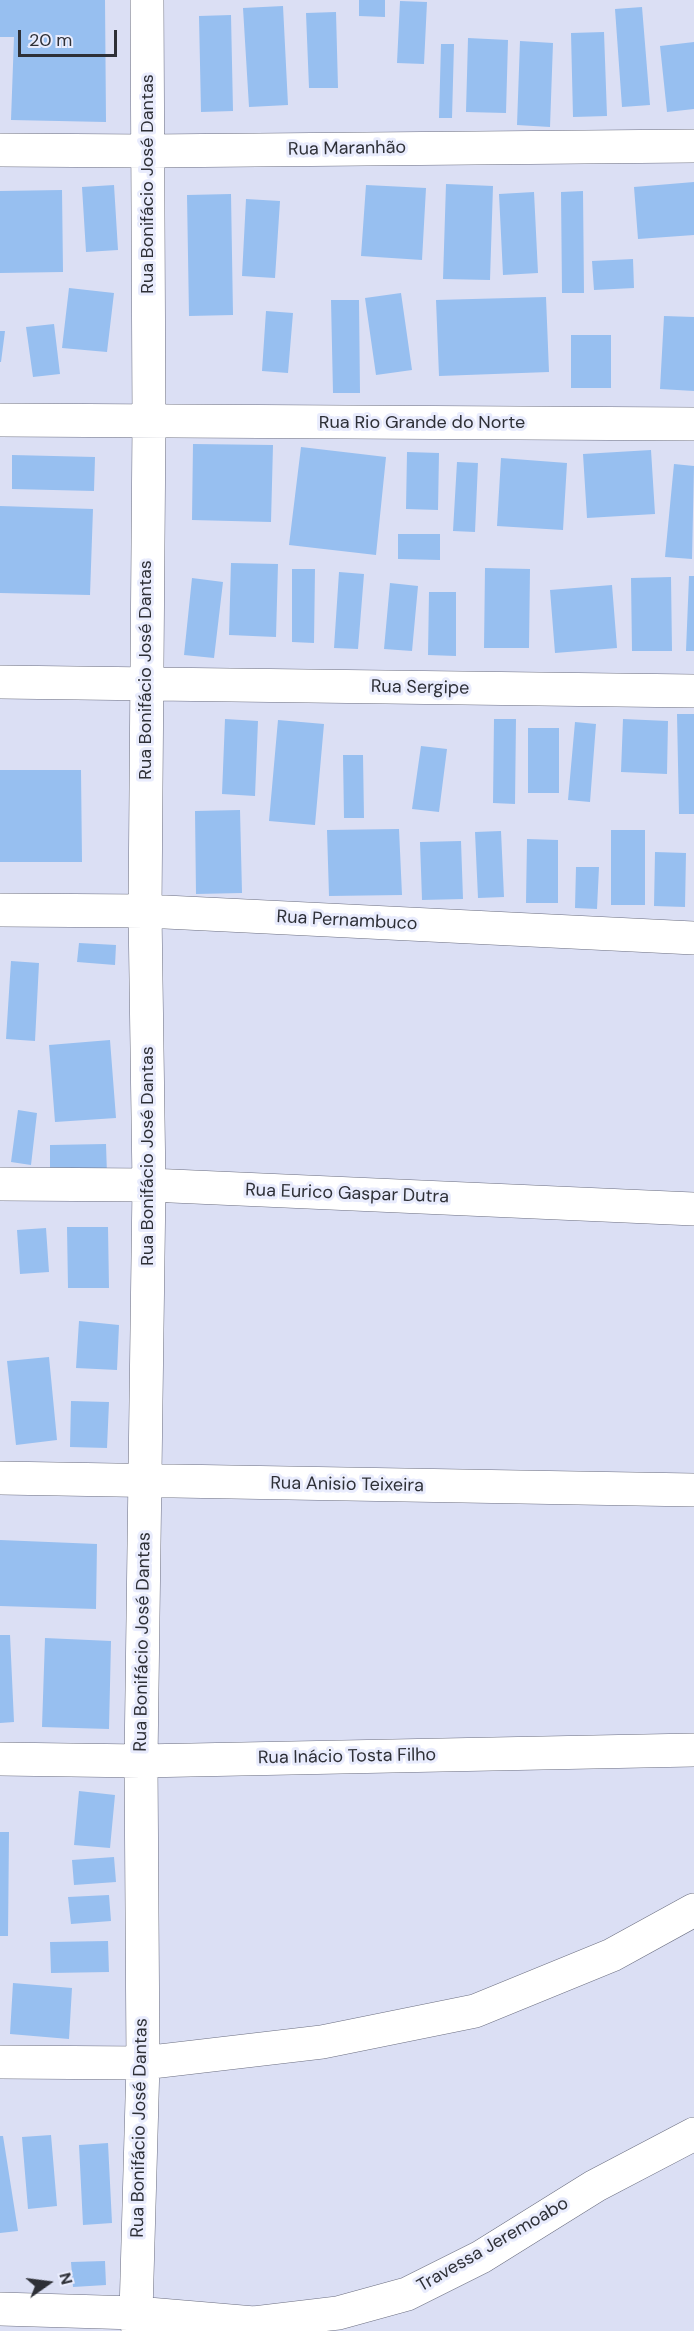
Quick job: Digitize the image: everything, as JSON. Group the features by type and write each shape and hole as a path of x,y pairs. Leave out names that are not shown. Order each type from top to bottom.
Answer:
{"street":[{"name":"Rua Bonifácio José Dantas","path":"137,2322 143,2063 141,1761 149,1185 145,911 145,685 149,422 147,0"},
{"name":"Rua Maranhão","path":"0,150 148,152 694,146"},
{"name":"Rua Rio Grande do Norte","path":"0,420 694,424"},
{"name":"Rua Sergipe","path":"0,682 694,691"},
{"name":"Rua Pernambuco","path":"0,910 145,911 694,938"},
{"name":"Rua Eurico Gaspar Dutra","path":"0,1184 149,1185 694,1209"},
{"name":"Rua Anisio Teixeira","path":"0,1478 694,1490"},
{"name":"Rua Inácio Tosta Filho","path":"0,1759 141,1761 694,1749"},
{"path":"0,2062 143,2063 322,2043 475,2011 612,1955 694,1910"},
{"name":"Travessa Jeremoabo","path":"0,2309 137,2322 254,2323 339,2313 407,2294 481,2257 595,2186 694,2134"}],"building":[{"path":"0,0 105,0 106,122 11,120 14,37 0,37"},
{"path":"359,0 385,0 385,17 359,16"},
{"path":"400,1 427,2 424,64 397,63"},
{"path":"283,6 288,105 249,107 243,8"},
{"path":"642,7 650,105 622,107 615,9"},
{"path":"336,12 338,88 309,88 306,13"},
{"path":"231,15 233,111 201,112 199,16"},
{"path":"604,32 607,116 573,117 571,33"},
{"path":"468,38 508,40 506,113 466,112"},
{"path":"520,41 553,43 550,127 517,125"},
{"path":"694,42 694,109 667,112 660,46"},
{"path":"441,44 454,44 452,118 439,118"},
{"path":"694,182 694,235 638,239 634,187"},
{"path":"446,184 493,186 490,280 443,279"},
{"path":"114,185 118,250 86,252 82,187"},
{"path":"366,185 426,188 422,260 361,256"},
{"path":"62,190 63,272 0,273 0,191"},
{"path":"583,191 584,293 562,293 561,192"},
{"path":"534,192 538,273 503,275 499,194"},
{"path":"231,194 233,315 189,316 187,195"},
{"path":"246,199 280,201 275,278 242,276"},
{"path":"633,259 634,288 594,290 592,261"},
{"path":"69,288 114,293 107,352 62,348"},
{"path":"401,293 412,370 376,375 365,298"},
{"path":"546,297 549,372 439,376 436,300"},
{"path":"331,300 359,300 360,393 333,393"},
{"path":"266,311 293,313 288,373 262,371"},
{"path":"664,316 694,317 694,391 660,389"},
{"path":"54,324 60,374 33,377 26,327"},
{"path":"0,331 5,331 1,362 0,362"},
{"path":"571,335 611,335 611,388 571,388"},
{"path":"193,444 273,445 271,522 192,520"},
{"path":"301,447 386,457 376,555 289,545"},
{"path":"651,450 655,514 587,518 583,454"},
{"path":"407,452 439,453 438,510 406,509"},
{"path":"12,455 95,457 94,491 12,489"},
{"path":"501,458 567,463 563,530 497,526"},
{"path":"457,462 478,463 475,532 453,531"},
{"path":"674,464 694,466 692,559 665,557"},
{"path":"0,506 93,509 90,595 0,593"},
{"path":"398,534 440,534 440,560 398,559"},
{"path":"231,563 278,564 276,637 229,635"},
{"path":"485,568 530,569 529,648 484,648"},
{"path":"292,569 315,569 314,643 292,642"},
{"path":"339,572 364,574 358,649 334,648"},
{"path":"689,576 694,576 694,651 686,651"},
{"path":"671,577 672,651 632,651 631,578"},
{"path":"192,578 223,582 214,658 184,655"},
{"path":"390,583 418,586 412,651 384,649"},
{"path":"612,585 617,648 555,653 550,590"},
{"path":"429,592 456,592 456,656 428,655"},
{"path":"677,714 694,714 694,814 679,814"},
{"path":"225,719 258,721 255,796 222,794"},
{"path":"494,719 516,719 515,804 493,803"},
{"path":"623,719 668,721 667,774 621,772"},
{"path":"278,720 324,724 315,825 269,821"},
{"path":"575,722 596,724 590,802 568,800"},
{"path":"528,728 559,728 559,793 528,793"},
{"path":"421,746 447,749 439,812 412,809"},
{"path":"343,755 363,755 364,818 344,818"},
{"path":"0,770 81,770 82,862 0,862"},
{"path":"240,810 242,893 196,894 195,811"},
{"path":"399,829 402,895 329,896 327,830"},
{"path":"611,830 645,830 645,905 611,905"},
{"path":"501,831 504,897 478,898 475,832"},
{"path":"527,839 558,840 558,903 526,903"},
{"path":"461,841 463,899 422,900 420,842"},
{"path":"655,852 686,853 685,907 654,906"},
{"path":"576,867 599,867 597,909 575,908"},
{"path":"79,943 116,945 115,965 77,962"},
{"path":"11,961 39,963 35,1041 6,1039"},
{"path":"110,1040 116,1118 55,1122 49,1045"},
{"path":"18,1110 37,1113 31,1165 11,1162"},
{"path":"106,1144 107,1175 50,1175 50,1145"},
{"path":"67,1227 108,1227 109,1288 68,1288"},
{"path":"46,1228 49,1272 20,1274 17,1230"},
{"path":"79,1321 119,1325 117,1370 76,1368"},
{"path":"49,1357 57,1440 16,1445 7,1361"},
{"path":"71,1401 109,1402 107,1448 70,1447"},
{"path":"0,1540 97,1544 96,1609 0,1606"},
{"path":"0,1635 10,1635 14,1722 0,1723"},
{"path":"45,1638 111,1641 109,1729 42,1727"},
{"path":"79,1791 115,1795 110,1848 74,1845"},
{"path":"0,1832 9,1832 8,1936 0,1936"},
{"path":"114,1857 116,1882 74,1885 72,1860"},
{"path":"109,1895 111,1921 71,1924 68,1897"},
{"path":"108,1941 109,1972 51,1973 50,1942"},
{"path":"13,1983 72,1988 69,2039 10,2034"},
{"path":"51,2135 57,2206 28,2209 22,2137"},
{"path":"0,2136 3,2136 18,2231 0,2233"},
{"path":"108,2143 112,2223 83,2225 79,2145"},
{"path":"105,2261 106,2285 73,2287 71,2262"}]}
